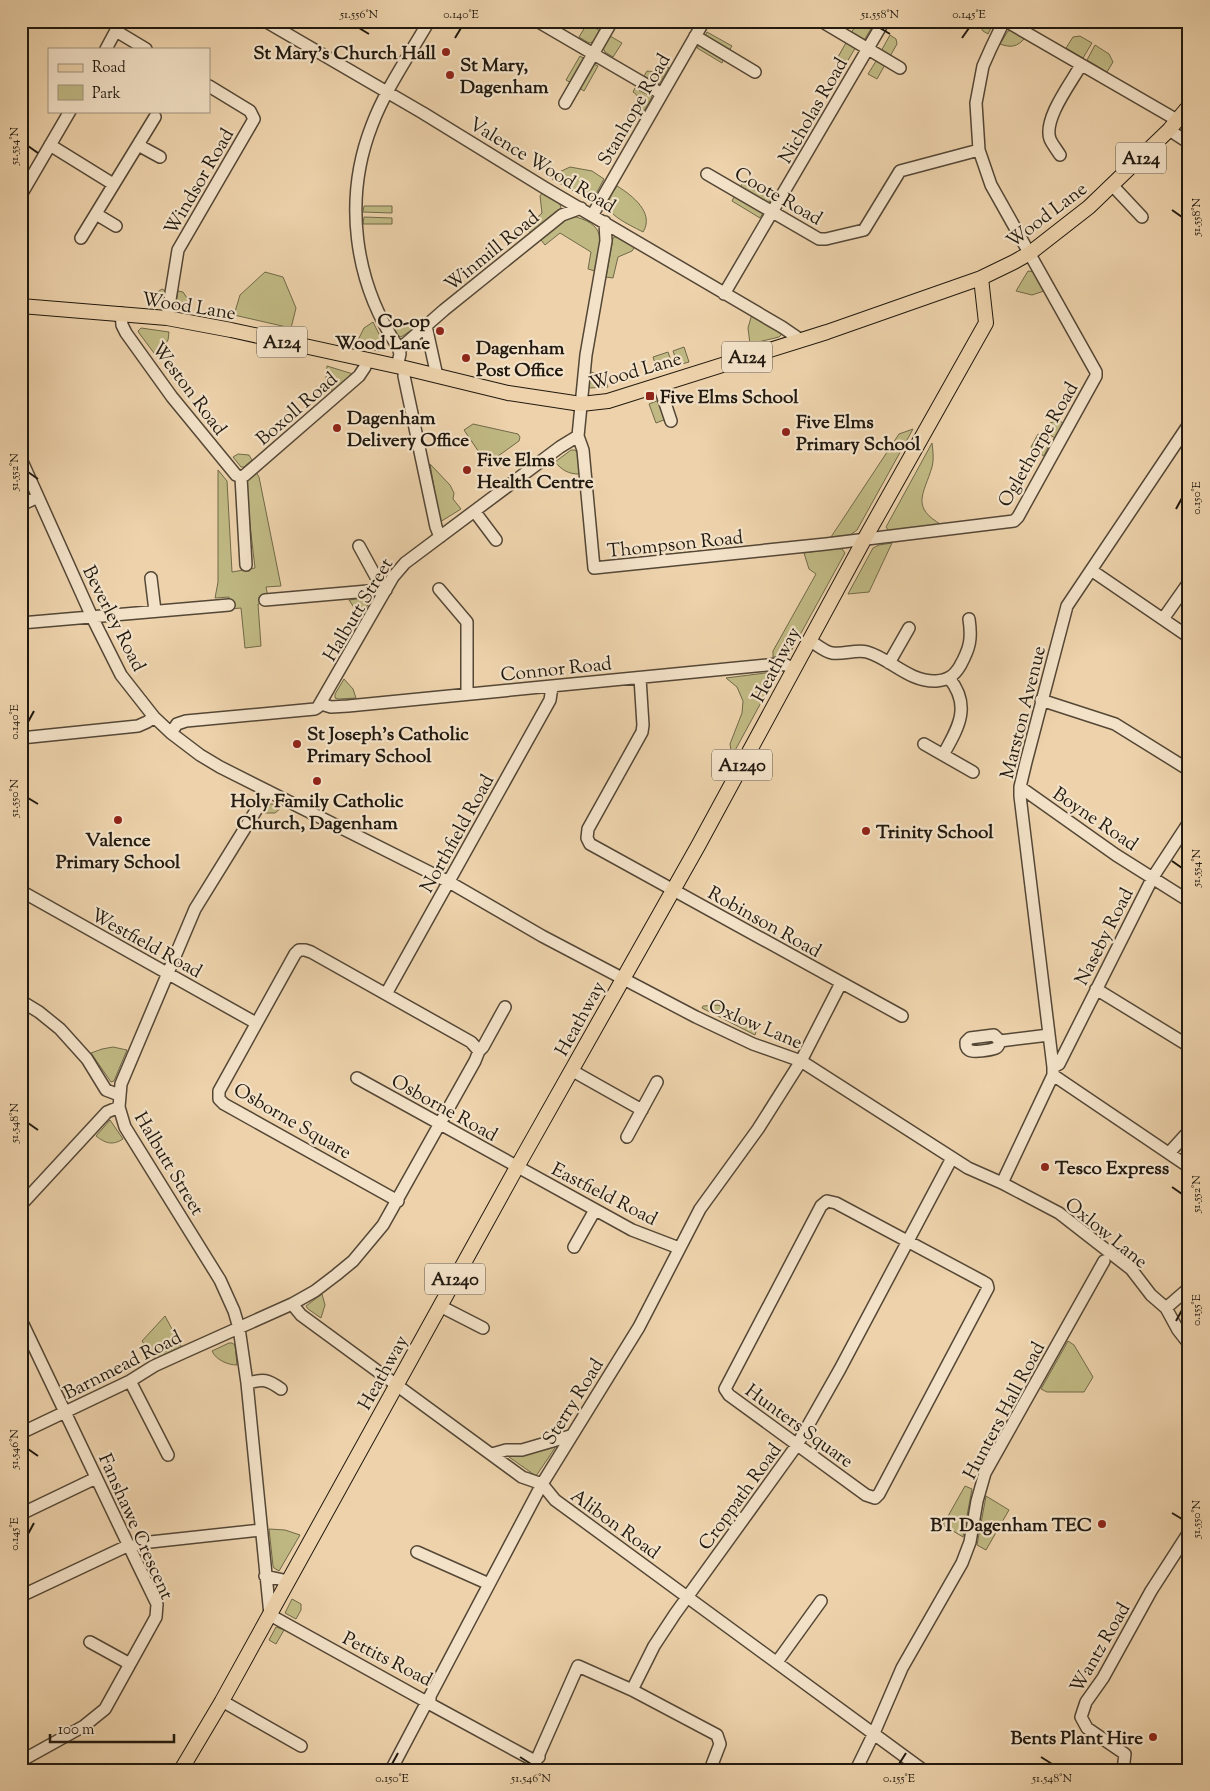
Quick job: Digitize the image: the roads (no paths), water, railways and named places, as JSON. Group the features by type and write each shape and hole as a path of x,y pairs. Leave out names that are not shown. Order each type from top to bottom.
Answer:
{"main road":[{"name":"Wood Lane","path":"21,306 167,318 401,367 508,393 581,404 608,401 801,340 981,278 1030,254 1113,186 1189,106"},
{"name":"Heathway","path":"181,1770 270,1615 622,978 673,890 864,540 986,323 981,278"}],"street":[{"name":"Valence Wood Road","path":"265,21 593,214 801,340"},
{"path":"429,21 372,124 357,181 355,215 358,248 365,278 376,307 400,354 401,367 436,528 440,536"},
{"path":"537,21 662,94"},
{"path":"565,103 612,21"},
{"name":"Stanhope Road","path":"593,214 704,21"},
{"path":"821,21 900,68"},
{"name":"Nicholas Road","path":"724,294 884,21"},
{"path":"1030,254 991,184 979,150 976,103 983,66 990,48 1006,21 1082,65 1173,125 1189,143"},
{"path":"107,48 119,26 145,48"},
{"path":"695,36 755,72"},
{"path":"1060,156 1050,138 1049,126 1053,113 1082,65"},
{"name":"Windsor Road","path":"167,318 178,250 254,118 250,110 210,87"},
{"path":"21,195 69,112"},
{"path":"81,238 155,117"},
{"path":"50,145 114,184"},
{"path":"138,145 160,157"},
{"name":"Coote Road","path":"707,174 819,240 826,240 864,230 900,171 979,150"},
{"path":"1113,186 1142,217"},
{"name":"Winmill Road","path":"398,347 403,346 444,310 562,215 581,208"},
{"path":"96,214 116,226"},
{"name":"Thompson Road","path":"605,222 606,241 586,355 578,436 582,450 594,568 864,540"},
{"name":"Oglethorpe Road","path":"864,540 1009,522 1014,521 1018,517 1096,372 1030,254"},
{"name":"Weston Road","path":"121,313 122,325 126,333 172,397 236,475 241,477"},
{"path":"426,326 437,376"},
{"name":"Boxoll Road","path":"241,477 246,475 359,376 365,367 365,360"},
{"path":"659,385 671,421"},
{"name":"Marston Avenue","path":"1053,1071 1020,787 1041,700 1067,606 1189,424"},
{"name":"Halbutt Street","path":"321,704 384,589 404,563 578,436"},
{"name":"Beverley Road","path":"21,459 92,617 121,675 154,717 171,733 200,755 268,791"},
{"path":"241,477 246,565"},
{"path":"21,505 38,497"},
{"path":"475,512 496,540"},
{"path":"265,600 384,589 359,546"},
{"path":"1091,570 1189,637"},
{"path":"151,578 155,611"},
{"path":"1163,619 1189,582"},
{"path":"439,589 467,622 467,694"},
{"path":"21,623 229,606"},
{"path":"809,640 832,653 864,651 918,679 928,681 949,678 956,673 968,652 971,637 969,619"},
{"path":"889,663 909,628"},
{"name":"Connor Road","path":"321,704 339,707 776,664 786,665 794,669"},
{"name":"Robinson Road","path":"640,678 642,732 588,830 587,838 593,846 902,1016"},
{"path":"943,755 958,727 961,711 961,701 957,688 949,678"},
{"name":"Northfield Road","path":"386,994 550,700 552,687"},
{"path":"1041,700 1115,724 1189,770"},
{"path":"171,733 177,724 186,721 315,709 321,704"},
{"path":"21,738 138,726 154,717"},
{"path":"924,744 973,772"},
{"name":"Boyne Road","path":"1020,787 1116,855 1189,901"},
{"name":"Halbutt Street","path":"268,791 195,909 121,1084 119,1107 125,1127 134,1143 220,1280 234,1311 239,1328 247,1383 270,1615"},
{"name":"Oxlow Lane","path":"268,791 449,882 542,936 622,978 753,1044 801,1061 968,1168 1002,1183 1066,1218 1131,1269 1151,1295 1166,1308 1189,1344"},
{"name":"Naseby Road","path":"1053,1071 1059,1064 1153,877 1189,822"},
{"name":"Westfield Road","path":"21,891 256,1023"},
{"name":"Osborne Square","path":"398,1201 224,1104 219,1099 220,1091 256,1023 295,954 299,950 305,950 471,1042 479,1050"},
{"path":"801,1061 840,983"},
{"path":"1096,989 1189,1046"},
{"path":"21,1001 39,1012 60,1030 87,1059 106,1090 119,1095"},
{"path":"239,1328 292,1304 315,1291 353,1261 383,1225 504,1007"},
{"path":"1000,1041 1049,1035"},
{"name":"Sterry Road","path":"391,1770 542,1484 639,1327 700,1209 758,1129 801,1061"},
{"path":"571,1070 642,1110"},
{"path":"1002,1183 1053,1071 1189,1167"},
{"name":"Osborne Road","path":"357,1078 517,1167"},
{"path":"628,1137 658,1082"},
{"path":"21,1205 107,1112 119,1107"},
{"path":"1168,1153 1189,1131"},
{"name":"Croppath Road","path":"632,1690 654,1646 797,1444 844,1362 952,1158"},
{"name":"Eastfield Road","path":"517,1167 632,1230 679,1248"},
{"name":"Hunters Square","path":"826,1201 831,1201 908,1241 982,1281 987,1284 988,1288 880,1494 874,1498 866,1495 729,1395 725,1389 821,1206 826,1201"},
{"path":"574,1247 595,1210"},
{"name":"Hunters Hall Road","path":"856,1770 902,1668 962,1563 970,1542 976,1501 985,1473 1104,1261"},
{"path":"1166,1308 1189,1288"},
{"name":"Alibon Road","path":"292,1304 301,1315 522,1477 542,1484 555,1500 924,1770"},
{"path":"440,1306 483,1328"},
{"name":"Fanshawe Crescent","path":"21,1761 96,1718 105,1709 158,1611 157,1604 66,1412 22,1325"},
{"name":"Barnmead Road","path":"21,1433 130,1381 154,1366 239,1328"},
{"path":"247,1383 268,1380 281,1389"},
{"path":"130,1381 168,1455"},
{"path":"492,1454 506,1450 522,1450 570,1436"},
{"path":"21,1514 96,1478"},
{"path":"21,1596 125,1547 141,1543 261,1530"},
{"name":"Wantz Road","path":"1123,1770 1125,1754 1087,1728 1081,1717 1086,1702 1103,1678 1151,1591 1189,1532"},
{"path":"417,1552 489,1584"},
{"path":"265,1576 288,1581"},
{"path":"777,1662 821,1601"},
{"name":"Pettits Road","path":"270,1615 424,1701 430,1698 430,1704 533,1760 539,1757"},
{"path":"90,1642 130,1664"},
{"path":"532,1770 578,1666 632,1690 717,1735 720,1744 710,1770"},
{"path":"222,1701 301,1746"}],"place":[{"name":"St Mary's Church Hall","path":"446,52"},
{"name":"St Mary, Dagenham","path":"450,75"},
{"name":"Co-op Wood Lane","path":"440,331"},
{"name":"Dagenham Post Office","path":"466,358"},
{"name":"Five Elms School","path":"650,396"},
{"name":"Dagenham Delivery Office","path":"337,428"},
{"name":"Five Elms Primary School","path":"786,432"},
{"name":"Five Elms Health Centre","path":"467,470"},
{"name":"St Joseph's Catholic Primary School","path":"297,744"},
{"name":"Holy Family Catholic Church, Dagenham","path":"317,781"},
{"name":"Valence Primary School","path":"118,820"},
{"name":"Trinity School","path":"866,831"},
{"name":"Tesco Express","path":"1045,1167"},
{"name":"BT Dagenham TEC","path":"1102,1524"},
{"name":"Bents Plant Hire","path":"1153,1737"}]}
